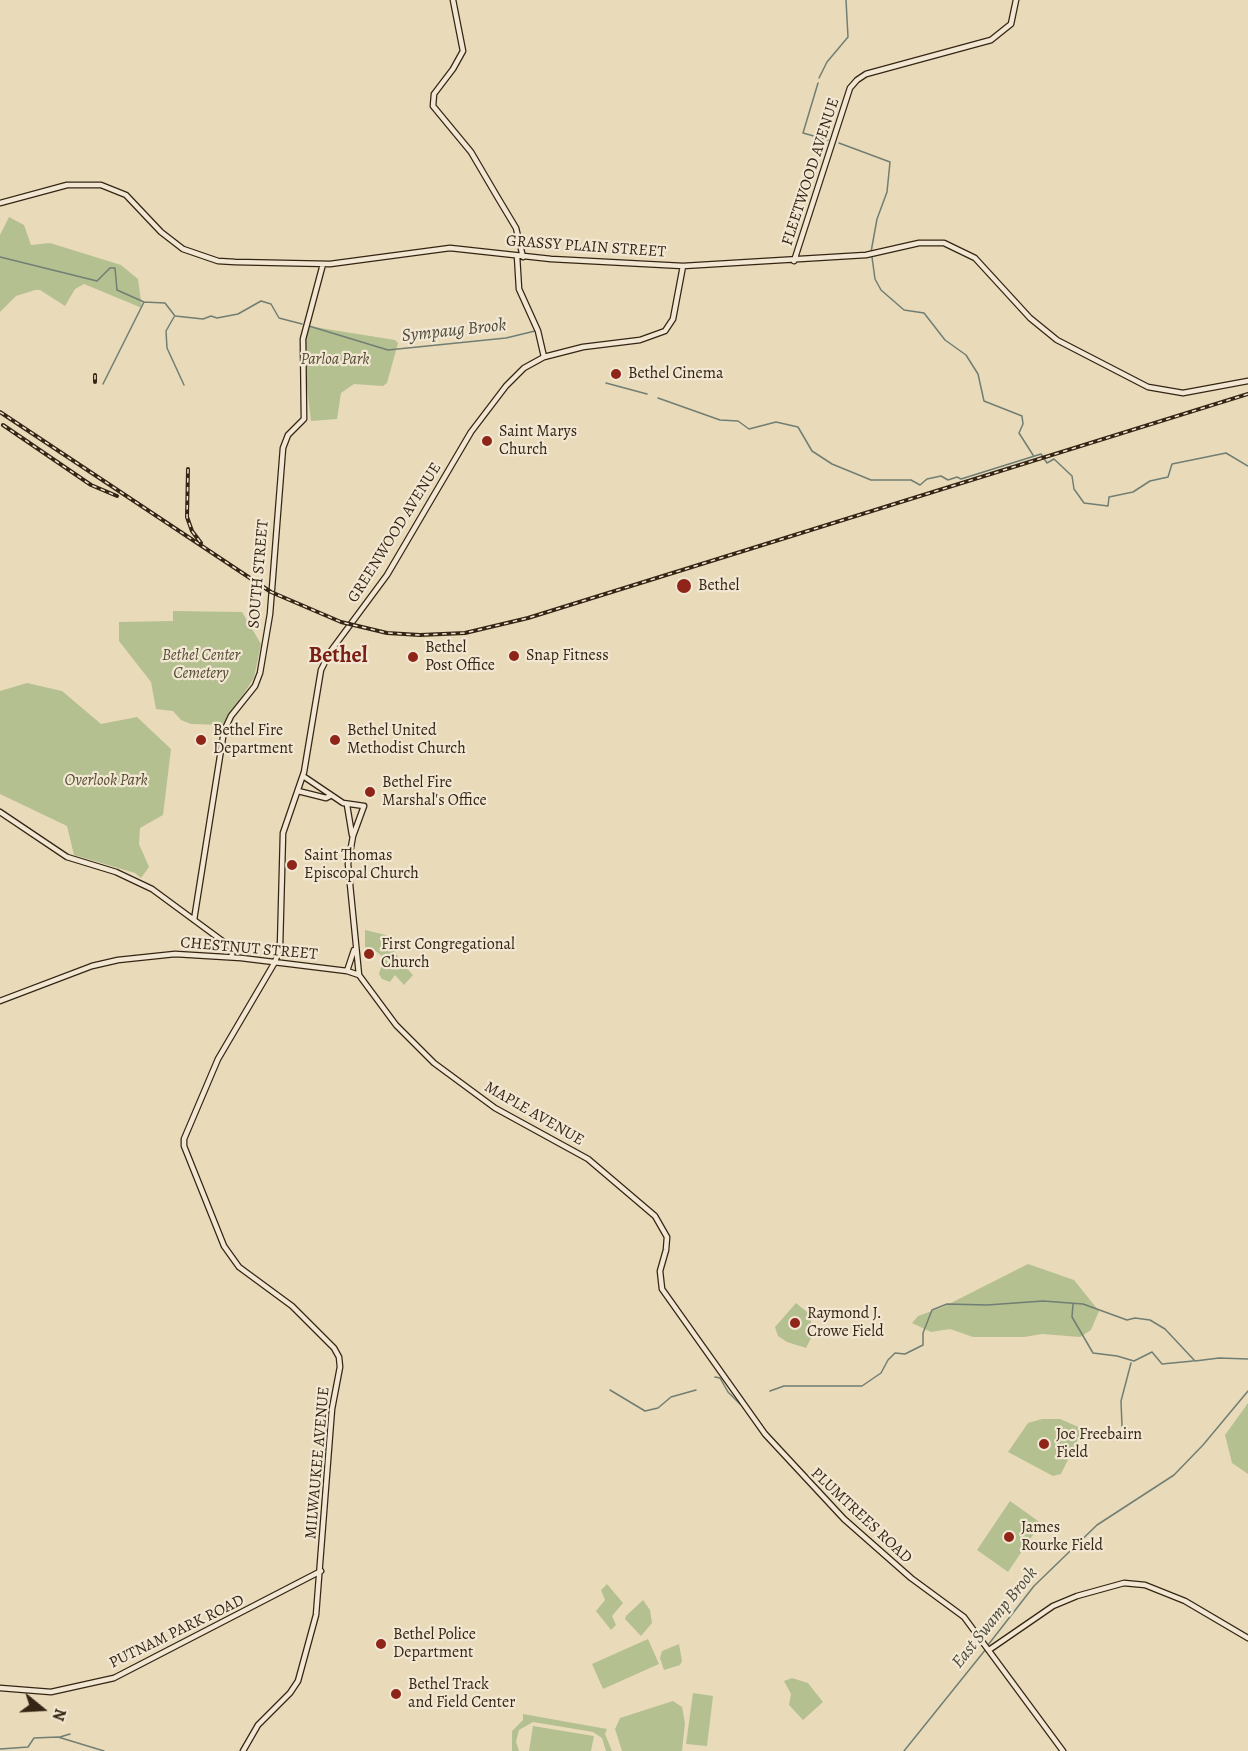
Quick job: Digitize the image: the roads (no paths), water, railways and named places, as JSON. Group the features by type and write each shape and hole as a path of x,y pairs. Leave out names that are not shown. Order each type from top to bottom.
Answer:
{"main road":[{"path":"453,0 463,51 434,94 433,106 471,152 516,228 520,257 519,290 538,331 544,357"},
{"name":"FLEETWOOD AVENUE","path":"794,261 850,88 866,74 991,40 1011,24 1016,0"},
{"name":"GRASSY PLAIN STREET","path":"0,203 67,185 101,184 126,195 171,241 195,254 235,262 323,264 450,248 520,257 683,266 872,255 919,243 954,246 983,265 1030,318 1057,340 1148,387 1184,393 1248,381"},
{"name":"SOUTH STREET","path":"194,920 224,731 231,716 255,686 260,673 270,614 283,448 288,435 304,419 303,339 323,264"},
{"name":"GREENWOOD AVENUE","path":"339,1357 334,1348 292,1306 239,1267 224,1246 184,1146 187,1128 218,1059 275,962 281,938 284,833 303,776 317,684 330,652 387,575 485,411 515,376 544,357 589,346 640,340 665,331 673,319 683,266"},
{"path":"303,776 330,796 347,805 364,806 353,836 348,876 358,975"},
{"path":"298,791 326,798 330,796"},
{"path":"347,805 353,836"},
{"path":"0,812 57,852 135,880 230,947 232,957"},
{"path":"347,970 355,944"},
{"name":"CHESTNUT STREET","path":"0,1001 60,976 118,960 182,954 232,957 347,970 358,975"},
{"name":"MAPLE AVENUE","path":"358,975 396,1025 434,1063 495,1108 588,1159 655,1216 667,1239 660,1282"},
{"name":"PLUMTREES ROAD","path":"660,1282 662,1289 735,1394 797,1471 844,1519 911,1578 964,1617 1063,1751"},
{"name":"MILWAUKEE AVENUE","path":"243,1751 258,1725 290,1693 298,1681 316,1615 332,1409 340,1367 339,1357"},
{"name":"PUTNAM PARK ROAD","path":"0,1688 51,1692 114,1678 321,1571"},
{"path":"989,1650 1053,1606 1085,1593 1124,1583 1145,1585 1185,1601 1248,1638"}],"waterway":[{"path":"819,78 827,62 848,37 846,0"},
{"path":"818,83 803,133 828,140"},
{"path":"839,143 890,162 887,192 877,219 871,252"},
{"name":"Sympaug Brook","path":"0,257 97,281 110,268 115,268 117,290 144,302 165,303 175,316 217,318 238,314 261,301 271,304 279,318 302,324"},
{"path":"872,257 875,279 881,290 904,310 924,313 945,340 966,355 978,374 984,401 1022,416 1023,424 1019,433 1033,455"},
{"path":"103,384 144,302"},
{"path":"174,317 166,331 167,348 184,385"},
{"name":"Sympaug Brook","path":"309,326 388,350 506,338 535,331"},
{"name":"Sympaug Brook","path":"606,383 647,394"},
{"name":"Sympaug Brook","path":"658,398 720,420 738,421 749,429 776,422 798,427 812,451 832,464 871,480 911,480 920,485 927,479 941,476 948,480 957,477 961,479 1041,454 1047,463 1054,459 1072,476 1074,489 1084,503 1108,506 1109,497 1133,492 1150,481 1168,477 1172,464 1226,453 1248,466"},
{"name":"East Swamp Brook","path":"770,1391 784,1386 862,1386 881,1373 895,1353 905,1354 923,1345 923,1333 932,1310 947,1304 987,1305 1043,1301 1083,1304 1127,1320 1135,1318 1150,1320 1165,1329 1195,1361 1219,1358 1248,1359"},
{"path":"1073,1304 1072,1317 1093,1353 1134,1361 1152,1352 1162,1364 1193,1361"},
{"path":"1122,1426 1121,1401 1131,1363"},
{"name":"East Swamp Brook","path":"715,1377 720,1378 728,1392 740,1404"},
{"name":"East Swamp Brook","path":"610,1390 645,1411 658,1408 671,1397 696,1390"},
{"name":"East Swamp Brook","path":"988,1645 1034,1586 1097,1525 1174,1475 1203,1445 1248,1391"},
{"name":"East Swamp Brook","path":"904,1751 986,1649"},
{"path":"60,1737 70,1734"},
{"path":"0,1749 28,1747 34,1738 58,1737 104,1751"}],"railway":[{"path":"95,375 95,382"},
{"path":"0,412 271,592 341,622 387,633 420,635 465,633 528,618 1248,394"},
{"path":"3,425 91,485 117,496"},
{"path":"188,469 187,517 192,531 201,543"}],"place":[{"name":"Bethel Cinema","path":"616,374"},
{"name":"Saint Marys Church","path":"487,441"},
{"name":"Bethel","path":"684,586"},
{"name":"Snap Fitness","path":"514,656"},
{"name":"Bethel Post Office","path":"413,657"},
{"name":"Bethel Fire Department","path":"201,740"},
{"name":"Bethel United Methodist Church","path":"335,740"},
{"name":"Bethel Fire Marshal's Office","path":"370,792"},
{"name":"Saint Thomas Episcopal Church","path":"292,865"},
{"name":"First Congregational Church","path":"369,954"},
{"name":"Raymond J. Crowe Field","path":"795,1323"},
{"name":"Joe Freebairn Field","path":"1044,1444"},
{"name":"James Rourke Field","path":"1009,1537"},
{"name":"Bethel Police Department","path":"381,1644"},
{"name":"Bethel Track and Field Center","path":"396,1694"}],"district":[{"name":"Bethel","path":"338,657"}],"park label":[{"name":"Parloa Park","path":"335,360"},
{"name":"Bethel Center Cemetery","path":"201,665"},
{"name":"Overlook Park","path":"106,781"}]}
